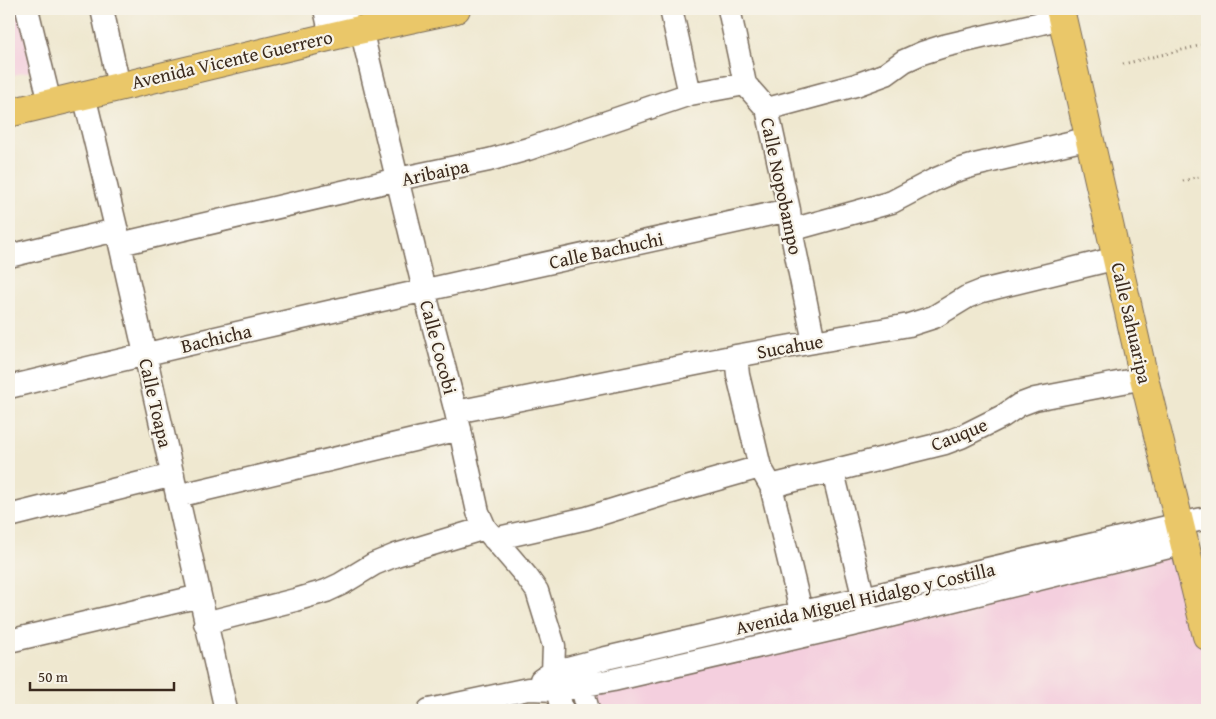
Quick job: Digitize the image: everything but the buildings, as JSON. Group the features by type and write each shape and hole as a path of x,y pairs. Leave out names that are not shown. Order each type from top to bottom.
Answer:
{"main road":[{"name":"Avenida Vicente Guerrero","path":"9,112 84,95 347,26 456,9"},
{"name":"Calle Sahuaripa","path":"1063,12 1144,378 1207,636"}],"street":[{"path":"27,9 50,103"},
{"path":"102,9 119,86"},
{"name":"Calle Cocobi","path":"324,9 347,26 398,179 424,290 458,420 478,512 490,534 537,591 554,646 558,691"},
{"path":"672,9 690,94"},
{"name":"Calle Nopobampo","path":"728,9 745,84 767,109 814,342"},
{"path":"767,109 856,85 886,74 904,61 922,53 1063,12"},
{"name":"Aribaipa","path":"9,256 118,237 489,160 690,94 745,84"},
{"name":"Calle Toapa","path":"84,95 226,710"},
{"name":"Calle Bachuchi","path":"424,290 892,202 956,171 1090,138"},
{"name":"Sucahue","path":"9,516 175,486 736,356 909,325 934,317 967,297 982,291 1117,258"},
{"name":"Bachicha","path":"9,387 424,290"},
{"path":"736,356 738,375 808,635"},
{"name":"Cauque","path":"205,622 326,591 374,564 396,555 490,534 587,518 658,496 765,477 832,472 945,443 1003,416 1019,405 1035,400 1144,378"},
{"path":"832,472 869,621"},
{"name":"Avenida Miguel Hidalgo y Costilla","path":"579,676 808,635 869,621 1182,534 1207,518"},
{"name":"Avenida Miguel Hidalgo y Costilla","path":"429,710 528,689 558,691 579,676 801,612 1182,534"},
{"path":"9,641 200,596"},
{"path":"554,646 579,676 588,710"}],"path":[{"path":"1123,64 1207,44"},
{"path":"1183,181 1207,176"}],"shaded area":[{"path":"9,9 32,9 45,68 9,76"},
{"path":"1180,528 1207,642 1207,710 596,710 562,684 610,683"}]}
